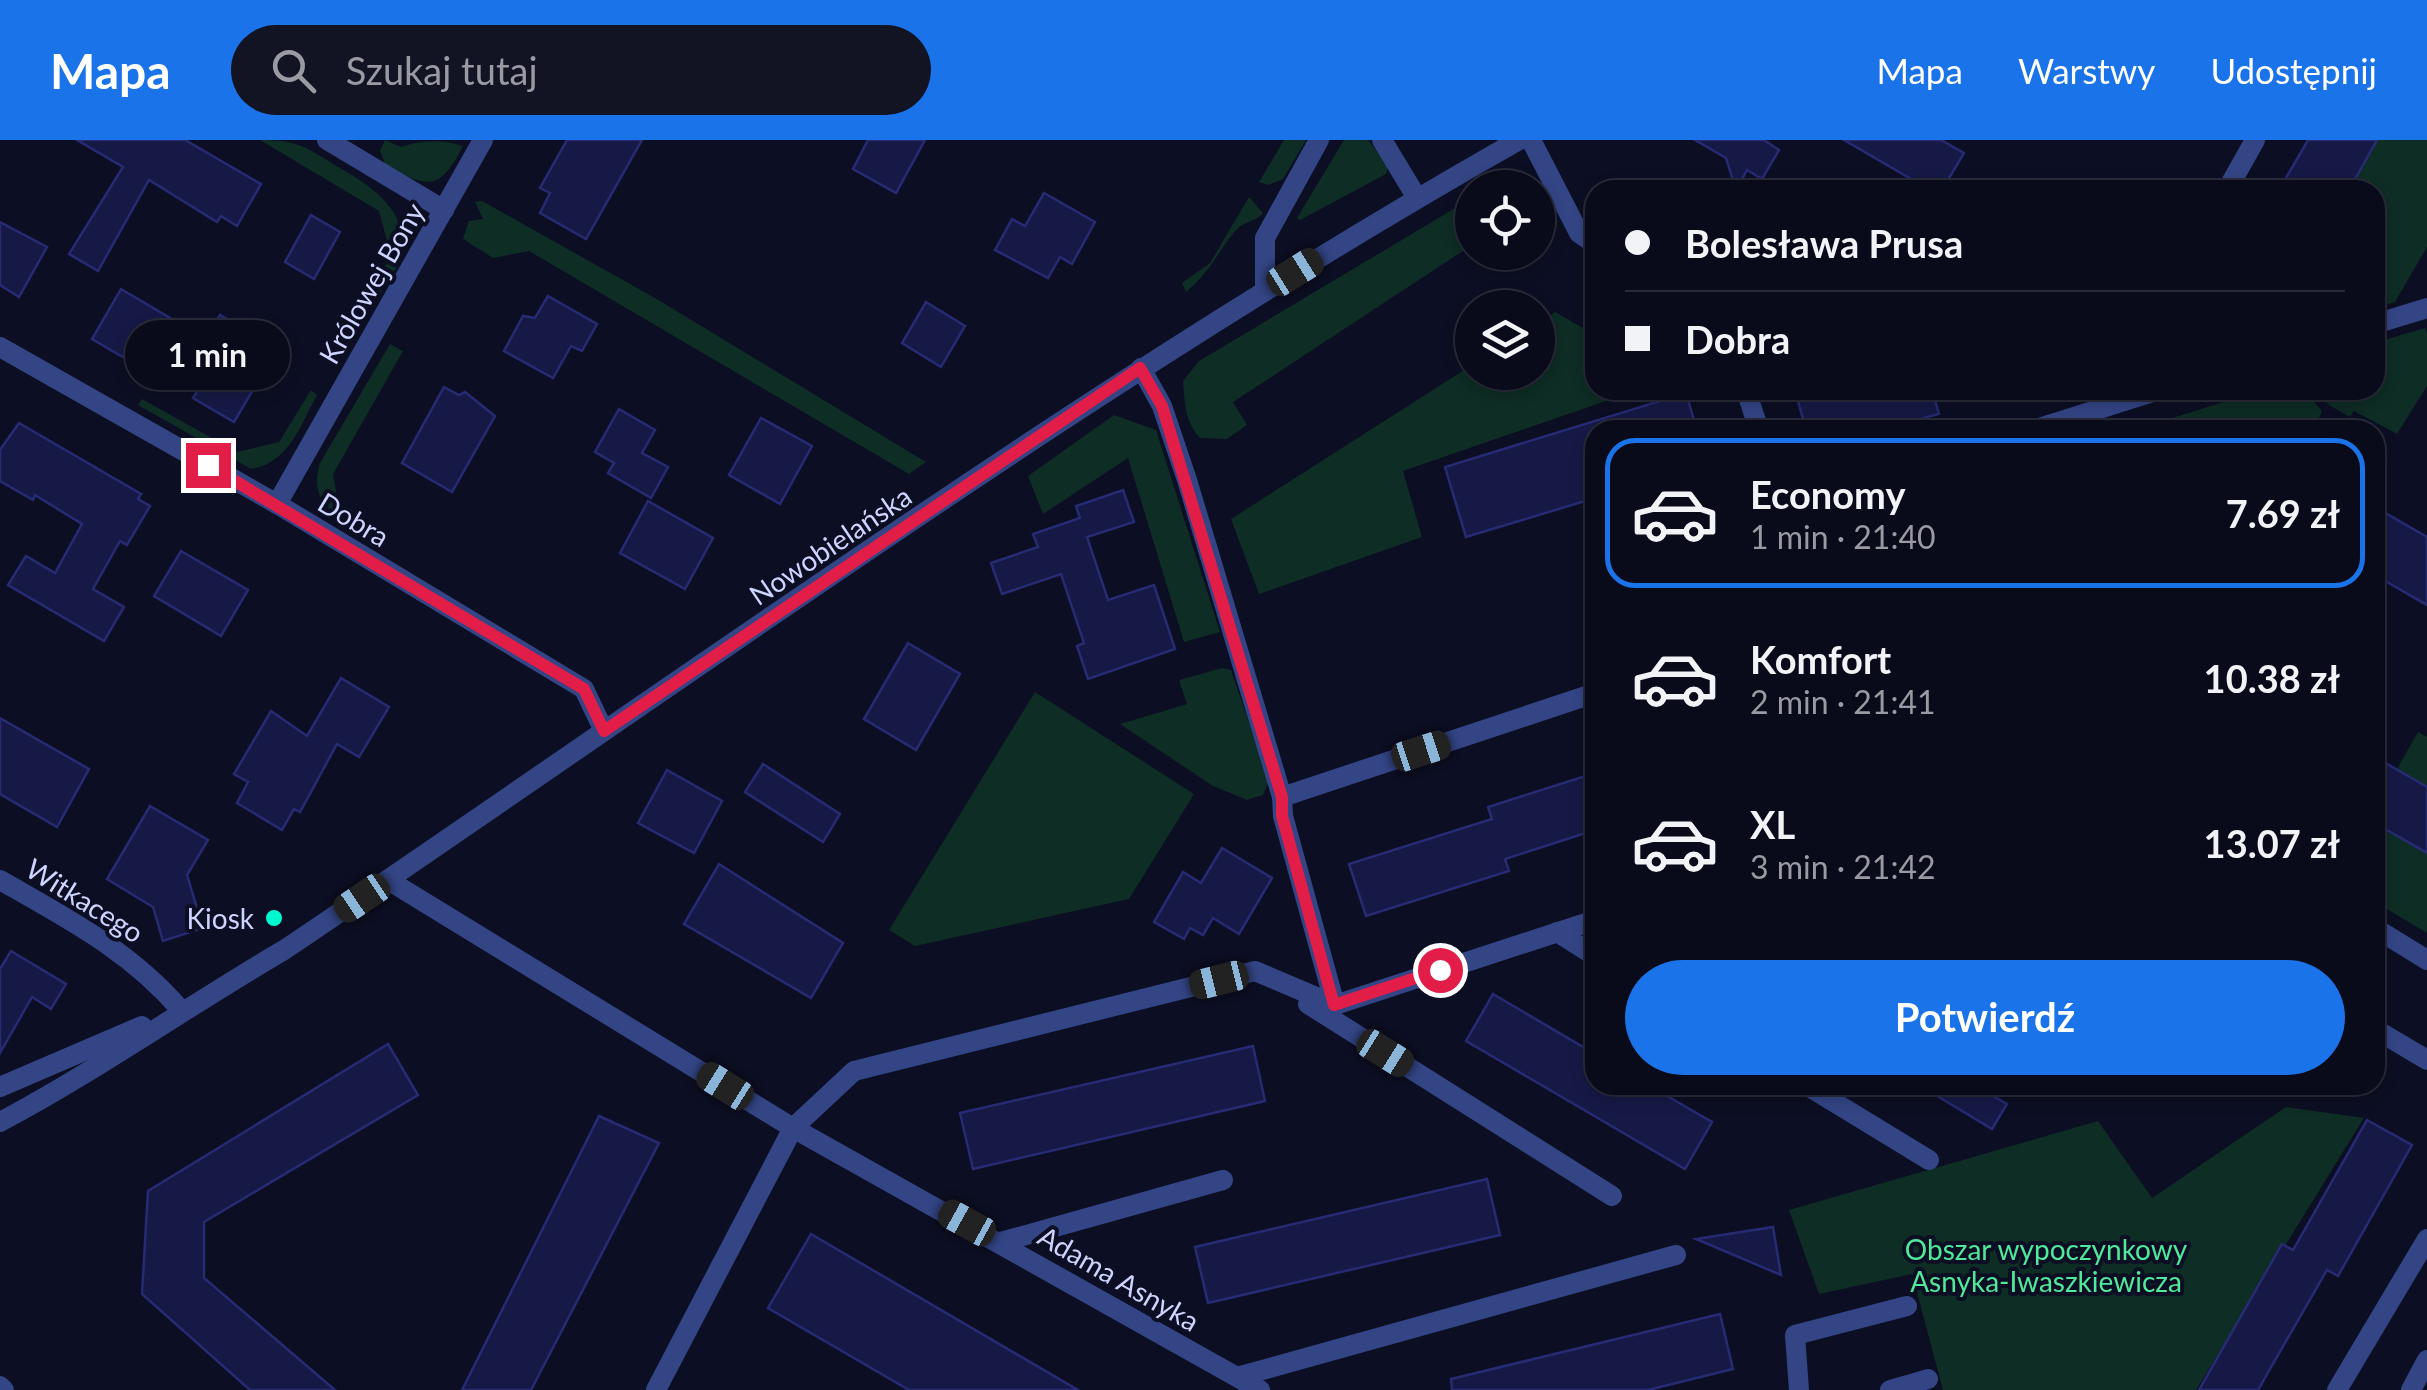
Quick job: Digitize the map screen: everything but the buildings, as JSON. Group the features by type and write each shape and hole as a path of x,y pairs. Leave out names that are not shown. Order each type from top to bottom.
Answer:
{"street":[{"path":"327,140 444,210"},
{"name":"Królowej Bony","path":"277,504 483,140"},
{"path":"1265,291 1265,238 1319,140"},
{"path":"1382,140 1417,198"},
{"name":"Nowobielańska","path":"0,1122 77,1081 181,1010 284,950 1140,368 1519,140"},
{"path":"1531,140 1579,233 1585,237"},
{"path":"2233,180 2255,140"},
{"path":"2385,321 2427,308"},
{"name":"Dobra","path":"0,347 277,504 584,689 604,731"},
{"path":"1140,368 1162,406 1181,461 1282,797 1282,816 1334,1005"},
{"path":"2064,420 2128,400"},
{"path":"1282,797 1585,696"},
{"name":"Witkacego","path":"0,880 113,946 151,975 181,1010"},
{"name":"Adama Asnyka","path":"388,880 793,1128 1260,1390"},
{"path":"656,1390 793,1128 854,1071 1255,971 1334,1005 1585,923"},
{"path":"1557,932 1585,950"},
{"path":"2385,934 2427,960"},
{"path":"1255,971 1612,1196"},
{"name":"Nowobielańska","path":"0,1087 181,1010"},
{"path":"2385,1035 2427,1060"},
{"path":"1822,1095 1929,1160"},
{"path":"1002,1242 1223,1180"},
{"path":"2337,1390 2427,1238"},
{"path":"1236,1376 1676,1254"},
{"path":"1798,1390 1795,1335 1906,1306"},
{"path":"2411,1390 2427,1360"},
{"path":"1890,1390 1928,1379"}],"green space":[{"path":"260,140 310,150 365,184 387,203 400,228 402,243 399,263 380,294 371,289 391,256 379,211"},
{"path":"385,140 401,147 432,142 463,146 447,172 432,182 413,179 386,166 380,151"},
{"path":"1284,140 1306,140 1283,179 1268,185 1259,182"},
{"path":"1344,140 1368,140 1388,166 1386,174 1300,220 1297,218"},
{"path":"2377,140 2427,140 2427,247 2395,302 2385,305 2385,180 2355,180"},
{"path":"1249,197 1263,213 1237,229 1203,276 1186,292 1182,283 1210,263"},
{"path":"482,201 655,298 926,462 909,474 529,251 493,258 463,239 469,221 483,219 475,202"},
{"path":"1455,208 1455,256 1233,402 1247,425 1227,439 1200,438 1188,418 1183,381 1199,361"},
{"path":"1555,312 1585,329 1585,400 1609,400 1403,471 1422,537 1259,594 1231,519 1455,376 1455,390 1555,390"},
{"path":"2425,328 2427,386 2397,434 2385,428 2385,420 2371,420 2354,411 2350,417 2325,400 2385,400 2385,340"},
{"path":"390,344 403,351 333,474 340,514 370,535 328,508 318,489 317,477 320,463"},
{"path":"311,390 317,395 292,441 275,459 251,469 138,405 142,399 237,452 279,442"},
{"path":"2230,400 2313,400 2322,411 2318,420 2166,420"},
{"path":"1114,415 1156,430 1220,632 1184,642 1128,458 1043,514 1028,476"},
{"path":"1222,668 1231,670 1269,781 1263,795 1247,800 1213,786 1120,724 1187,704 1179,680"},
{"path":"1035,692 1194,794 1129,899 915,946 889,930"},
{"path":"2418,732 2427,737 2427,787 2397,769"},
{"path":"2385,829 2427,853 2427,933 2385,908"},
{"name":"Obszar wypoczynkowy Asnyka-Iwaszkiewicza","path":"2286,1107 2364,1118 2196,1390 1943,1390 1912,1274 1819,1294 1789,1210 2098,1121 2152,1198"}],"place":[{"name":"Kiosk","path":"274,918"}],"route":[{"path":"208,465 584,689 604,731 1140,368 1162,406 1187,480 1282,797 1282,816 1334,1005 1440,970"}]}
